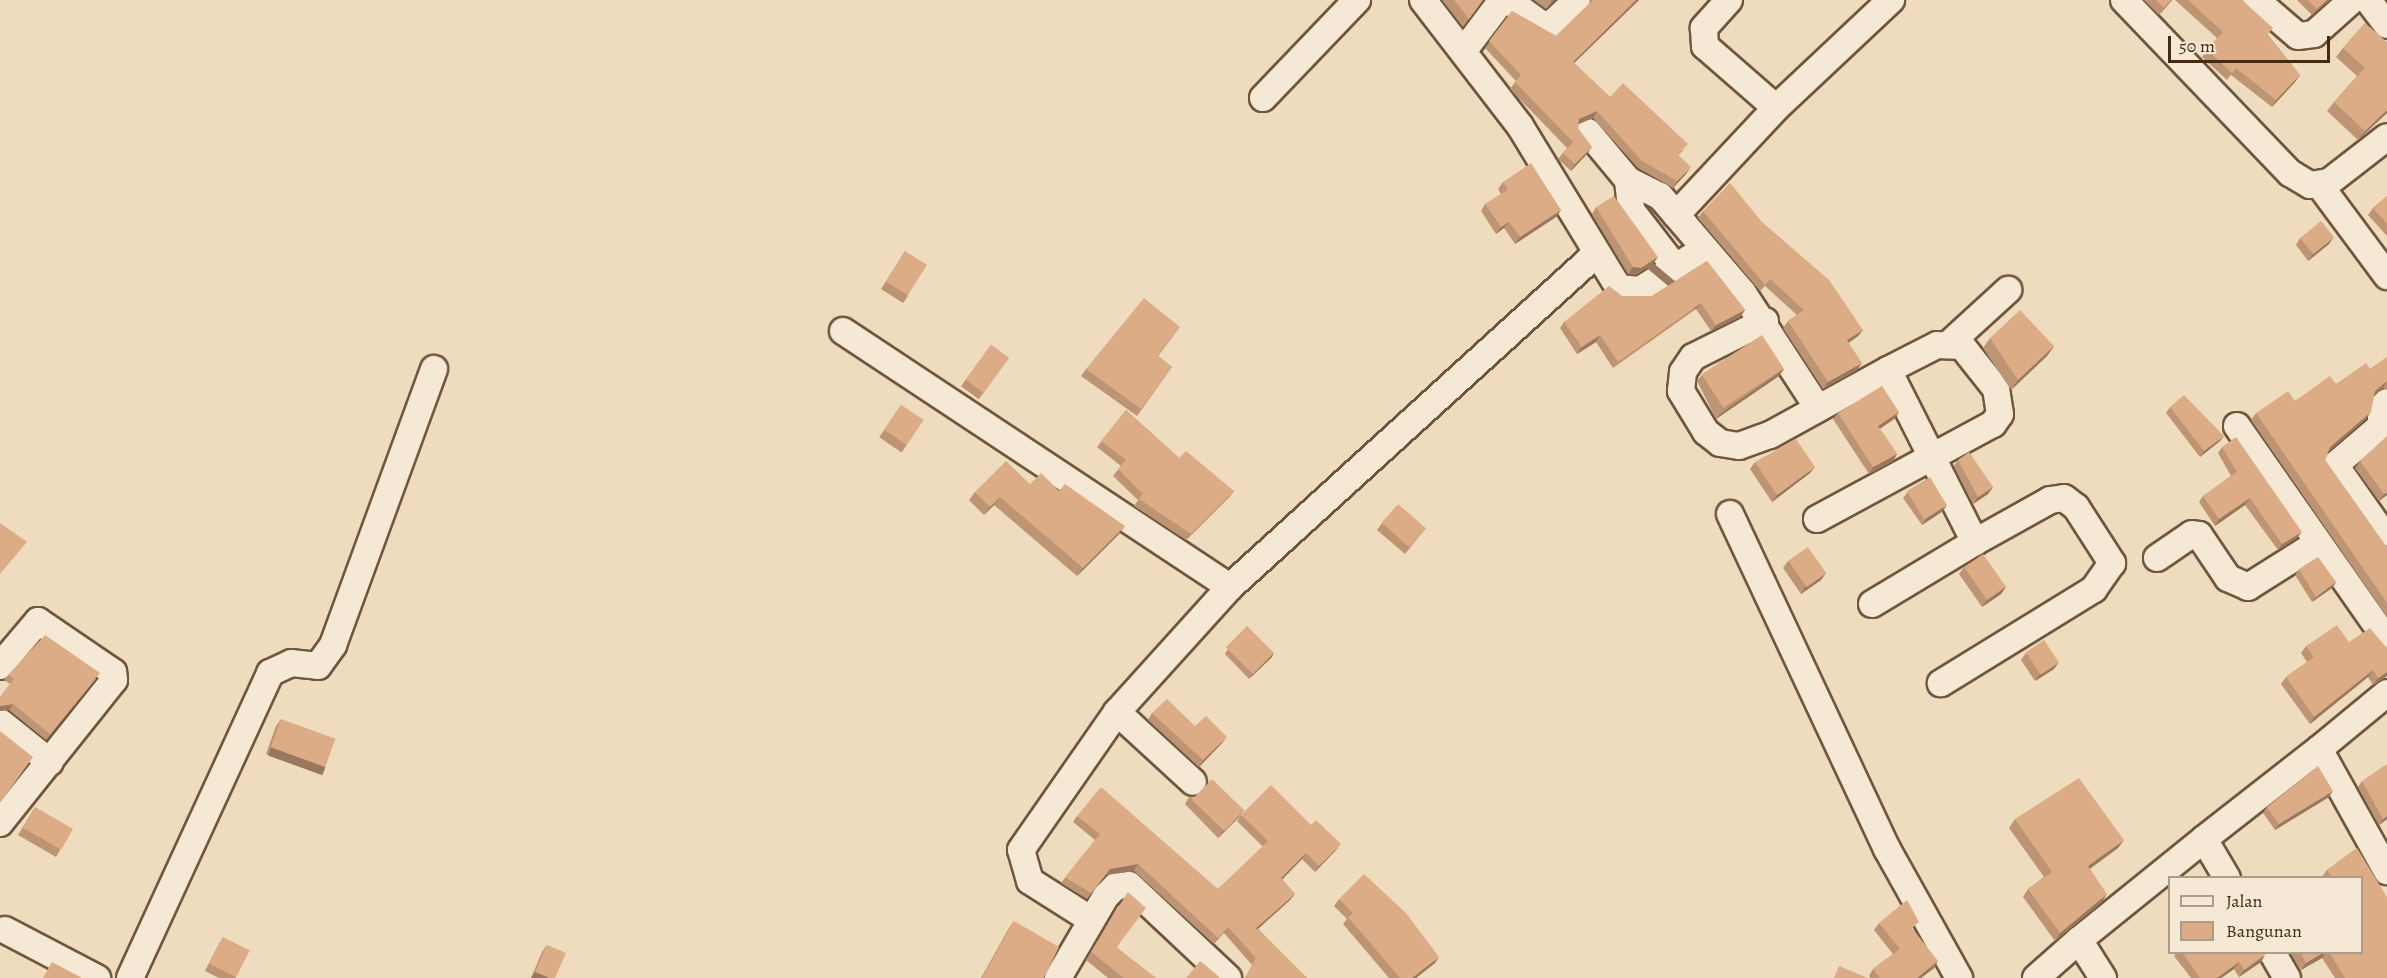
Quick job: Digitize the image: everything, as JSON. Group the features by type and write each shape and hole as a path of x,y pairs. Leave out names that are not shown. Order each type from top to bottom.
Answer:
{"street":[{"path":"1263,98 1357,0"},
{"path":"1423,0 1465,49 1520,126 1595,255 1624,291 1640,290 1704,249"},
{"path":"1465,49 1502,0"},
{"path":"1508,0 1546,28 1577,0"},
{"path":"1729,0 1704,28 1705,46 1776,108"},
{"path":"1676,215 1776,108 1891,0"},
{"path":"2124,0 2290,173 2321,187 2387,276"},
{"path":"2256,0 2298,36 2313,34 2352,0"},
{"path":"2368,0 2387,25"},
{"path":"1588,132 1628,180 1660,196 1765,321 1818,408"},
{"path":"2321,187 2387,137"},
{"path":"1628,180 1631,210 1675,267"},
{"path":"1090,919 1030,881 1021,850 1117,712 1230,587 1595,255"},
{"path":"1765,321 1693,357 1683,372 1681,390 1706,432 1720,443 1739,446 1818,408 1888,370 1950,343 2008,290"},
{"path":"843,331 1230,587"},
{"path":"1817,519 1993,424 2000,414 1996,389 1962,346 1950,343"},
{"path":"130,978 270,673 291,663 318,666 333,645 434,369"},
{"path":"1888,370 1929,459 1976,542"},
{"path":"2387,402 2381,408 2381,426 2335,465 2387,539"},
{"path":"2237,426 2316,544 2387,640"},
{"path":"1872,604 2050,500 2064,498 2076,507 2112,563 2094,589 1941,683"},
{"path":"1730,514 1887,849 1959,978"},
{"path":"2157,558 2192,534 2199,535 2228,578 2248,587 2316,544"},
{"path":"0,666 38,621 113,672 111,689 0,823"},
{"path":"2036,978 2079,940 2387,693"},
{"path":"1117,712 1193,782"},
{"path":"0,722 50,762"},
{"path":"2319,749 2387,871"},
{"path":"2204,839 2226,876"},
{"path":"1058,978 1090,919 1116,886 1129,885 1228,978"},
{"path":"5,930 97,978"},
{"path":"2079,940 2103,978"},
{"path":"2273,954 2288,978"}],"building":[{"path":"1454,0 1483,0 1469,19"},
{"path":"1593,0 1636,0 1573,62 1610,97 1623,83 1688,144 1678,155 1691,167 1677,181 1642,161 1597,111 1579,119 1578,128 1592,147 1575,164 1563,153 1573,142 1515,82 1521,75 1489,41 1512,11 1556,36"},
{"path":"2156,0 2171,0 2164,8"},
{"path":"2188,0 2242,0 2273,28 2267,35 2300,75 2276,100 2236,68 2232,73 2207,50 2223,32"},
{"path":"2308,0 2327,0 2317,9"},
{"path":"2365,23 2387,42 2387,110 2365,131 2334,102 2365,68 2343,48"},
{"path":"1531,163 1561,210 1520,237 1509,222 1501,227 1485,204 1508,190 1503,182"},
{"path":"1730,183 1762,222 1829,280 1863,330 1847,340 1862,363 1828,382 1788,321 1804,310 1770,279 1765,285 1703,211"},
{"path":"1614,196 1658,257 1641,268 1633,267 1596,207"},
{"path":"2387,196 2387,224 2373,208"},
{"path":"2321,221 2334,237 2313,254 2300,238"},
{"path":"905,251 927,265 908,295 886,282"},
{"path":"1707,261 1745,310 1716,325 1701,303 1618,362 1600,335 1582,347 1564,322 1609,286 1622,296 1652,296"},
{"path":"1144,298 1180,327 1157,356 1172,367 1141,409 1086,369"},
{"path":"2020,310 2054,346 2018,380 1990,338"},
{"path":"1762,335 1784,369 1723,408 1702,374"},
{"path":"991,345 1009,358 984,393 966,380"},
{"path":"2387,357 2387,381 2375,391 2371,412 2330,447 2325,460 2387,545 2387,603 2256,413 2288,391 2295,401 2330,376 2336,384 2366,363 2370,369"},
{"path":"1882,386 1899,412 1878,426 1897,454 1873,467 1838,413"},
{"path":"2184,395 2224,436 2204,451 2170,407"},
{"path":"901,405 923,420 907,445 884,430"},
{"path":"1126,410 1179,458 1186,451 1234,491 1191,534 1139,499 1143,494 1118,469 1126,460 1101,441"},
{"path":"2387,436 2387,492 2384,494 2360,461"},
{"path":"2236,437 2302,532 2282,544 2250,498 2219,519 2203,496 2237,472 2222,447"},
{"path":"1796,439 1815,467 1777,495 1755,462"},
{"path":"1969,452 1993,487 1978,497 1958,460"},
{"path":"1006,461 1030,484 1041,473 1059,491 1065,484 1125,526 1083,568 1000,497 990,507 975,492"},
{"path":"1930,477 1947,505 1924,519 1907,491"},
{"path":"1398,504 1426,528 1410,547 1382,523"},
{"path":"0,523 27,542 0,574"},
{"path":"1808,547 1826,573 1807,587 1788,561"},
{"path":"1983,554 2006,587 1987,600 1964,567"},
{"path":"2318,557 2336,582 2316,597 2299,569"},
{"path":"2337,625 2349,642 2370,628 2387,647 2387,672 2378,678 2373,670 2314,717 2286,677 2314,657 2306,646"},
{"path":"1247,626 1274,653 1253,674 1226,647"},
{"path":"45,635 100,673 50,734 13,704 0,706 0,697 14,679 8,675"},
{"path":"2044,640 2059,662 2041,675 2026,652"},
{"path":"1167,699 1195,726 1206,716 1227,737 1203,760 1152,713"},
{"path":"281,719 336,739 325,767 271,747"},
{"path":"0,731 33,757 0,803"},
{"path":"2387,764 2387,816 2383,819 2362,781"},
{"path":"2318,766 2333,791 2279,824 2267,807"},
{"path":"2079,778 2124,840 2088,866 2107,894 2060,933 2028,889 2052,872 2015,819"},
{"path":"1212,779 1244,810 1224,831 1192,800"},
{"path":"1271,785 1311,825 1316,820 1341,844 1319,866 1306,853 1281,878 1295,894 1256,928 1307,978 1248,978 1246,976 1256,958 1228,927 1218,938 1138,864 1110,869 1091,893 1065,877 1100,834 1077,816 1101,787 1218,889 1268,841 1241,815"},
{"path":"35,807 73,829 61,850 23,828"},
{"path":"2357,848 2387,897 2387,978 2345,978 2330,954 2363,954 2363,876 2331,876 2327,870"},
{"path":"1364,874 1406,913 1439,957 1412,978 1400,978 1348,917 1353,913 1339,899"},
{"path":"1128,892 1146,908 1116,948 1156,978 1124,978 1091,952"},
{"path":"1907,900 1919,922 1912,928 1938,961 1917,978 1880,978 1873,969 1900,949 1879,923"},
{"path":"1014,921 1059,947 1044,978 982,978"},
{"path":"223,937 250,951 236,977 209,964"},
{"path":"547,945 566,953 555,978 535,972"},
{"path":"2183,954 2265,954 2244,970 2239,962 2217,978 2200,978"},
{"path":"2301,954 2321,954 2306,963"},
{"path":"1200,961 1216,974 1219,978 1186,978"},
{"path":"52,962 82,978 43,978"},
{"path":"1839,966 1868,978 1834,978"}]}
